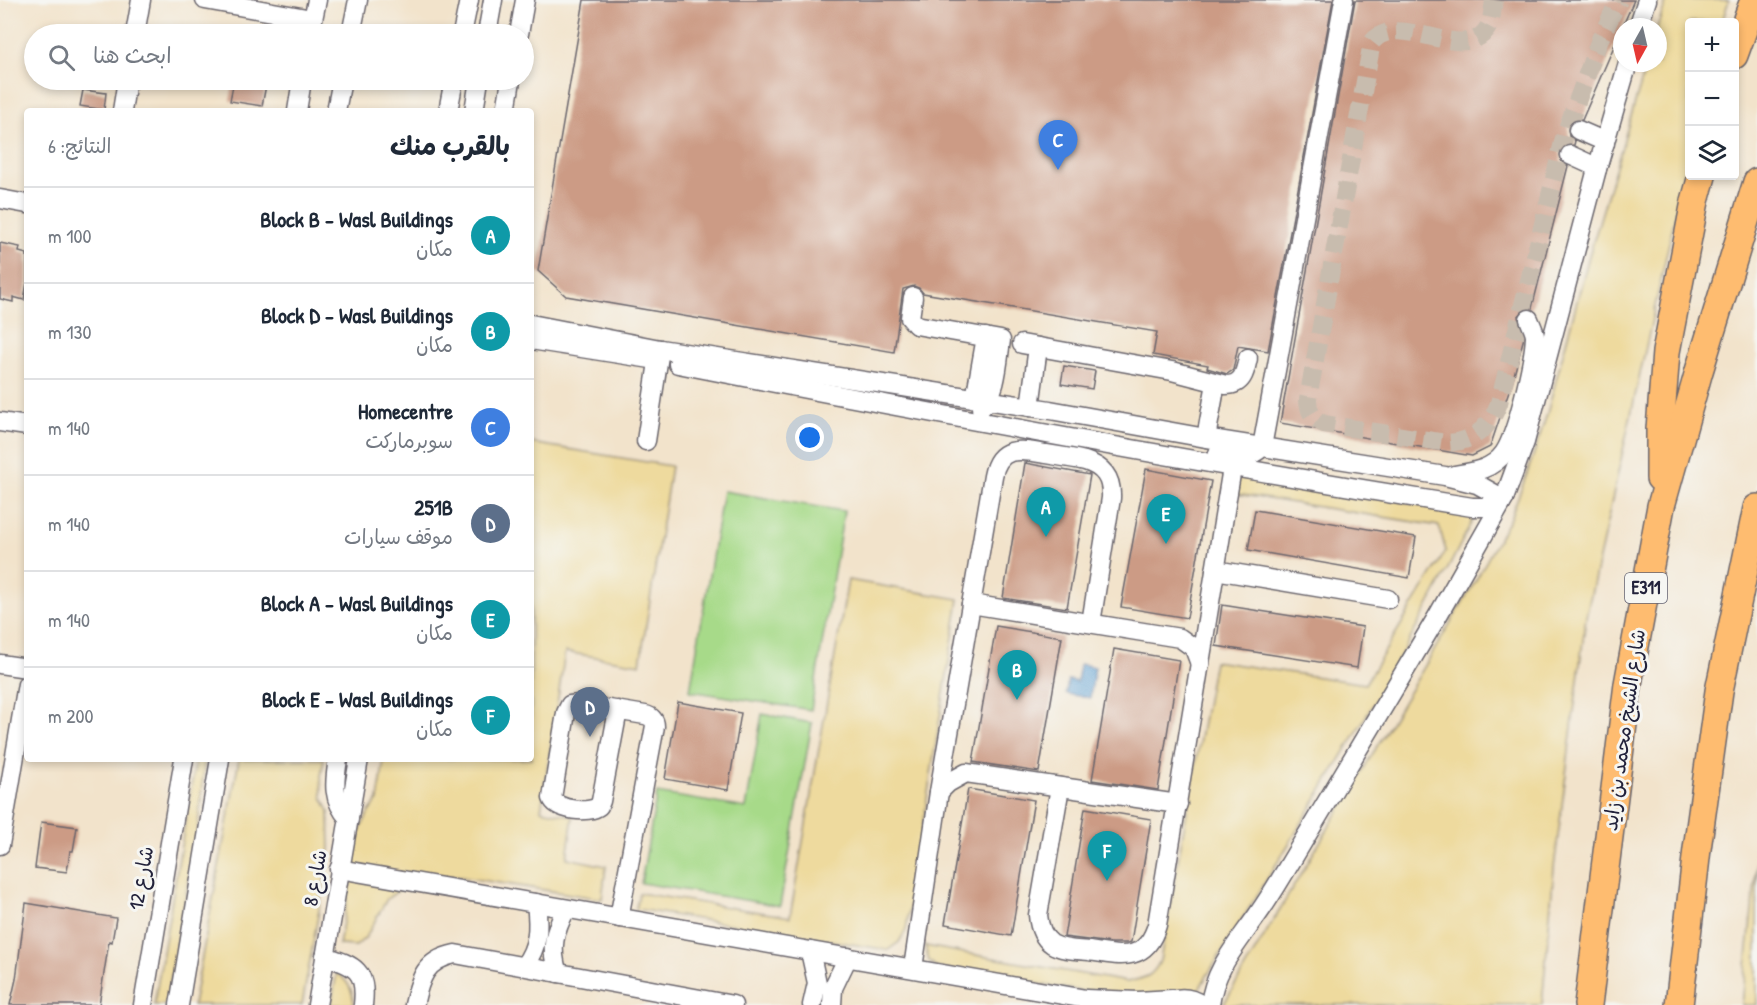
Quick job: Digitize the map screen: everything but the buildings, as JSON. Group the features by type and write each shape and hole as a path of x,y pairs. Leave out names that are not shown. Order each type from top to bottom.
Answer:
{"highway":[{"path":"1739,41 1754,0"},
{"path":"1661,506 1660,429 1666,352 1701,180"},
{"name":"شارع الشيخ محمد بن زايد","path":"1588,1005 1628,684 1661,506 1699,371 1757,182"},
{"path":"1679,1005 1696,849 1719,691 1757,507"}],"street":[{"path":"137,24 141,0"},
{"path":"205,0 299,24"},
{"path":"312,24 316,0"},
{"path":"353,24 358,0"},
{"path":"464,24 469,0"},
{"path":"489,24 493,0"},
{"path":"521,24 525,0"},
{"path":"1095,441 1125,437 1242,457 1253,455 1262,447 1344,0"},
{"path":"1641,18 1647,0"},
{"path":"1210,1005 1216,981 1224,963 1286,870 1449,597 1502,502 1525,442 1625,72"},
{"path":"122,108 125,90"},
{"path":"297,108 300,90"},
{"path":"337,108 340,90"},
{"path":"449,108 452,90"},
{"path":"474,108 477,90"},
{"path":"506,108 509,90"},
{"path":"1578,130 1605,143"},
{"path":"1570,155 1594,166 1597,170"},
{"path":"0,199 24,203"},
{"path":"867,401 906,401 970,411 983,406 982,400 995,377 993,339 913,324 909,315 913,297"},
{"path":"534,319 560,337"},
{"path":"1445,476 1485,470 1503,454 1514,429 1530,370 1535,334 1529,319"},
{"path":"534,325 560,337 659,355 867,401 1095,441 1232,468 1472,507 1487,507 1502,502"},
{"path":"534,340 560,337"},
{"path":"534,345 560,337"},
{"path":"1030,407 1030,346 1172,371 1231,385 1244,376 1248,358"},
{"path":"659,355 1030,407 1445,476 1477,484 1502,502"},
{"path":"646,441 659,355"},
{"path":"1206,438 1216,383"},
{"path":"0,422 24,426"},
{"path":"913,968 946,746 994,468 1005,455 1021,450 1085,460 1095,464 1109,478 1112,488 1111,498 1091,623"},
{"path":"1060,787 1038,915 1039,926 1044,936 1062,948 1121,956 1134,954 1146,948 1154,938 1157,925 1232,468"},
{"path":"1215,570 1388,599"},
{"path":"971,604 1180,638 1194,648 1200,664"},
{"path":"0,664 24,668"},
{"path":"618,710 599,807 588,811 556,805 552,801 568,707 576,703 618,710 649,716 653,720 655,726 619,918"},
{"path":"0,845 24,716"},
{"path":"946,746 954,761 966,773 1178,804"},
{"name":"شارع 12","path":"143,1005 184,762"},
{"path":"179,1005 220,762"},
{"path":"338,762 335,796 349,819"},
{"name":"شارع 8","path":"317,1005 358,762"},
{"path":"939,792 948,783 966,773"},
{"path":"339,869 913,968 1095,1002 1167,1002 1191,999 1202,1005"},
{"path":"524,966 534,951 538,934 536,903"},
{"path":"558,973 553,956 554,938 566,909"},
{"path":"810,951 817,983 812,1005"},
{"path":"414,1005 423,974 437,960 455,954 733,1005"},
{"path":"325,956 348,964 358,972 364,984 363,1005"},
{"path":"832,1005 833,988 848,957"},
{"path":"422,1005 427,989 439,974 456,964 483,959"}],"green space":[{"path":"723,491 844,511 811,710 690,691"},
{"path":"762,714 812,723 780,906 641,883 657,793 746,808"}],"sand":[{"path":"1667,0 1729,0 1723,18 1685,18 1685,171 1586,617 1554,868 1542,1005 1223,1005 1476,580 1510,518 1547,414 1589,256 1644,72 1667,72 1667,18 1660,18"},
{"path":"534,443 671,466 640,664 565,652 541,810 573,816 567,858 606,866 602,899 455,876 428,876 407,884 387,899 366,937 356,946 339,945 359,832 378,800 384,762 534,762"},
{"path":"1238,471 1475,515 1409,641 1374,702 1189,1005 1168,1005 938,968 929,961 925,946 1127,982 1151,974 1160,961 1214,661 1365,684 1446,551 1439,526 1237,494"},
{"path":"848,580 959,599 906,930 899,942 888,950 636,909 639,893 790,917"},
{"path":"195,762 205,762 197,833 166,1005 154,1005"},
{"path":"238,762 323,762 321,776 322,797 329,811 330,849 302,1005 193,1005"},
{"path":"1757,862 1757,1005 1742,1005"},
{"path":"337,972 349,987 354,1005 331,1005"}],"water":[{"path":"1080,664 1095,667 1090,698 1066,694 1068,680 1077,682"}],"tunnel":[{"path":"1494,0 1490,23 1481,36 1467,41 1451,41 1399,31 1384,33 1372,42 1308,399 1312,414 1324,424 1447,443 1473,436 1491,420 1499,403 1565,134 1600,39 1619,0"}],"place":[{"name":"Homecentre","path":"1058,170"},
{"name":"Block B - Wasl Buildings","path":"1046,537"},
{"name":"Block A - Wasl Buildings","path":"1166,544"},
{"name":"Block D - Wasl Buildings","path":"1017,700"},
{"name":"251B","path":"590,737"},
{"name":"Block E - Wasl Buildings","path":"1107,881"}]}
